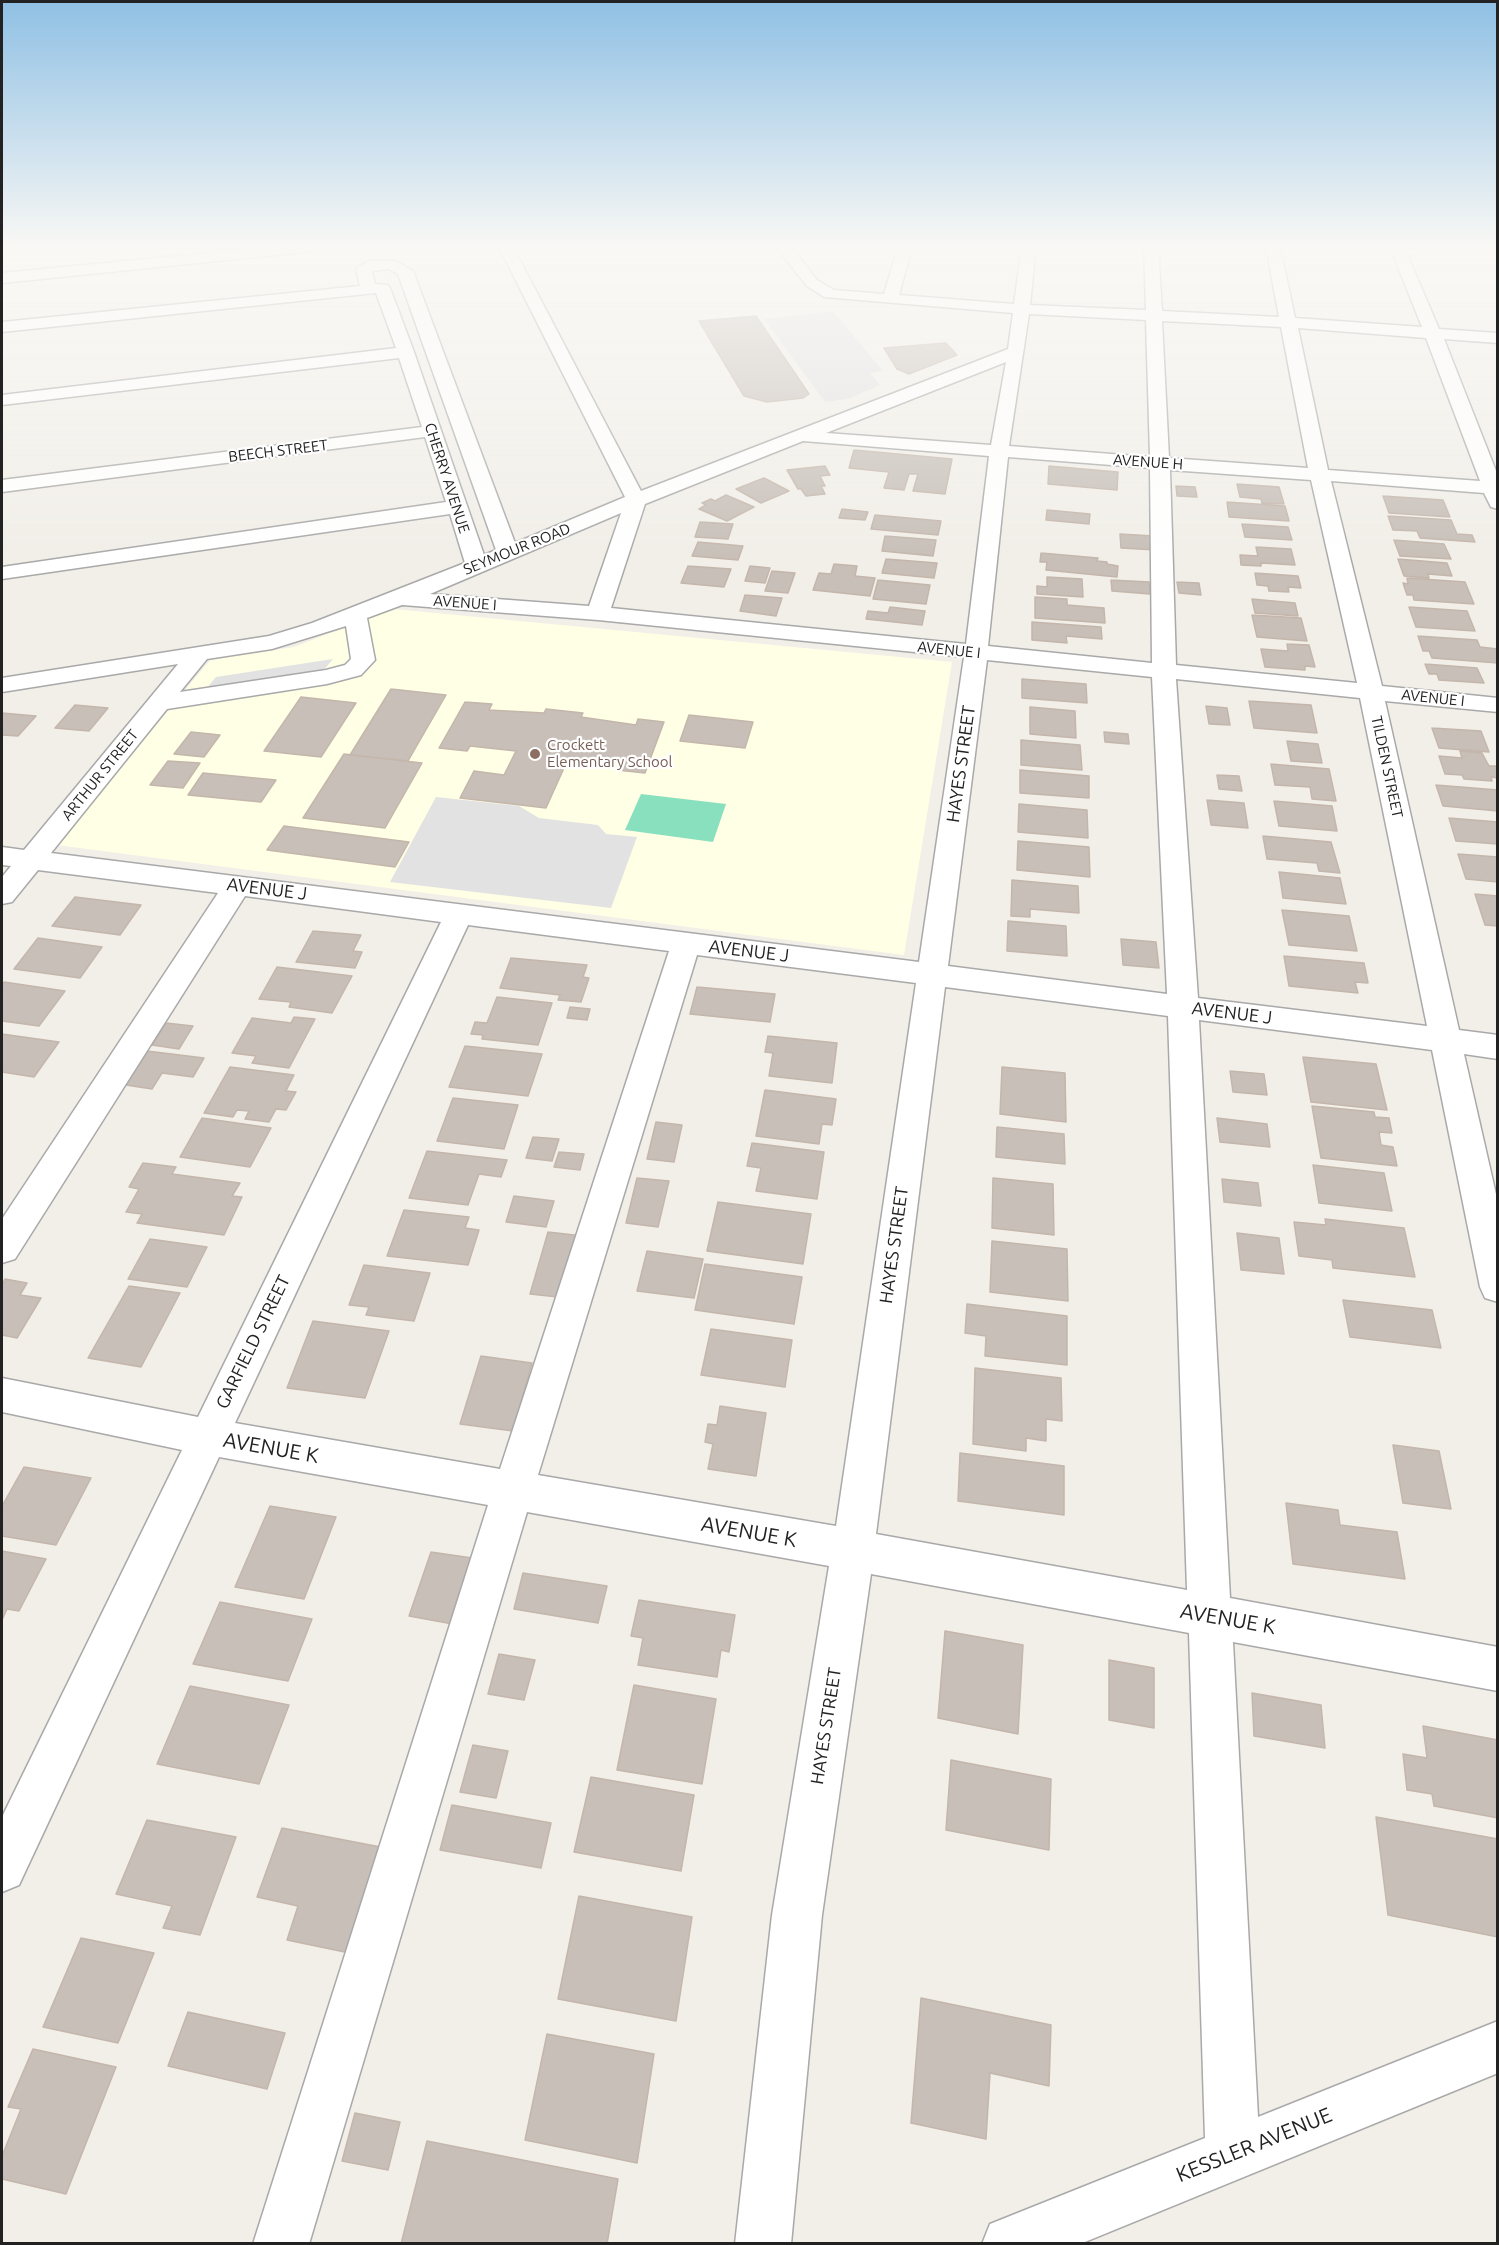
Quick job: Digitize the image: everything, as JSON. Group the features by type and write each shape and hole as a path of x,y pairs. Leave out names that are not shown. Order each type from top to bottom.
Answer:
{"street":[{"path":"2,400 406,352"},
{"name":"CHERRY AVENUE","path":"406,352 477,566"},
{"name":"CHERRY AVENUE","path":"434,352 508,553"},
{"path":"560,352 636,500 598,613"},
{"name":"SEYMOUR ROAD","path":"2,685 272,642 320,628 400,598 636,500 1016,352"},
{"name":"HAYES STREET","path":"763,2244 797,1915 853,1551 976,653 999,451 1016,352"},
{"path":"1156,352 1164,671 1183,1007 1233,2153"},
{"name":"TILDEN STREET","path":"1293,352 1319,474 1371,691 1497,1287"},
{"path":"1440,352 1495,493"},
{"path":"869,391 888,401"},
{"name":"BEECH STREET","path":"2,486 125,463 429,424"},
{"name":"AVENUE H","path":"798,436 1319,474 1495,493"},
{"name":"BEECH STREET","path":"2,471 125,463"},
{"path":"2,573 456,507"},
{"name":"AVENUE I","path":"400,598 598,613 1497,705"},
{"path":"158,703 327,678 353,670 363,660 355,615"},
{"name":"ARTHUR STREET","path":"2,895 198,655"},
{"name":"AVENUE J","path":"2,856 1497,1047"},
{"path":"2,1248 237,886"},
{"name":"GARFIELD STREET","path":"2,1868 459,914"},
{"path":"281,2244 513,1491 686,943"},
{"name":"AVENUE K","path":"2,1395 208,1437 853,1551 1497,1669"},
{"name":"KESSLER AVENUE","path":"1010,2244 1497,2047"}],"shaded area":[{"path":"788,352 867,352 883,371 870,373 880,385 848,399 825,402"},
{"name":"Crockett Elementary School","path":"393,609 952,662 904,955 56,845 211,659 294,647"},
{"path":"333,659 323,671 206,689 216,677"},
{"path":"436,797 519,806 539,818 598,825 606,834 637,837 611,908 390,882"}],"green space":[{"path":"641,794 726,804 713,842 625,830"}],"building":[{"path":"717,352 780,352 809,394 803,398 767,402 744,396"},
{"path":"886,352 954,352 957,355 909,374 897,369"},
{"path":"854,450 952,459 945,494 913,491 918,474 909,474 904,490 884,488 889,472 849,468"},
{"path":"825,466 830,475 820,476 825,486 821,486 825,494 806,496 801,489 798,489 787,470"},
{"path":"1049,466 1118,472 1117,490 1048,484"},
{"path":"764,478 789,491 761,503 736,489"},
{"path":"1237,484 1279,487 1284,504 1262,503 1261,499 1240,497"},
{"path":"1176,486 1195,487 1197,497 1177,496"},
{"path":"726,495 754,507 727,521 699,509 706,505 702,503 711,499 715,501"},
{"path":"1383,496 1443,500 1450,517 1389,513"},
{"path":"1227,502 1285,506 1289,521 1229,517"},
{"path":"842,509 868,512 865,520 839,518"},
{"path":"1047,510 1090,514 1089,524 1046,520"},
{"path":"875,515 941,521 938,535 871,529"},
{"path":"1388,516 1451,520 1457,534 1472,535 1475,542 1420,538 1417,531 1393,530"},
{"path":"700,522 733,524 728,539 695,537"},
{"path":"1242,524 1288,527 1292,540 1245,537"},
{"path":"1120,534 1154,536 1156,550 1121,548"},
{"path":"885,536 936,540 933,556 882,551"},
{"path":"1394,540 1444,544 1451,559 1400,556"},
{"path":"698,542 743,546 738,560 692,556"},
{"path":"1256,547 1291,549 1295,565 1261,563 1261,566 1241,565 1240,555 1258,556"},
{"path":"1041,553 1098,558 1097,561 1118,566 1117,577 1046,570 1047,562 1040,562"},
{"path":"886,559 937,563 934,578 882,573"},
{"path":"1398,559 1447,563 1452,576 1428,574 1429,578 1404,576"},
{"path":"834,564 857,566 855,576 875,578 870,596 813,590 819,573 831,574"},
{"path":"688,566 731,569 724,587 681,583"},
{"path":"750,566 770,568 765,583 745,581"},
{"path":"772,571 795,573 788,593 765,591"},
{"path":"1255,573 1298,576 1301,588 1288,587 1289,592 1269,591 1268,586 1257,585"},
{"path":"1047,577 1082,579 1083,597 1037,594 1037,586 1047,587"},
{"path":"1407,578 1465,582 1474,604 1414,600 1413,595 1407,595 1403,583 1408,584"},
{"path":"878,580 930,585 926,604 873,599"},
{"path":"1111,580 1149,582 1150,594 1112,591"},
{"path":"1177,582 1199,583 1201,595 1179,593"},
{"path":"745,595 782,598 776,616 740,611"},
{"path":"1035,597 1067,599 1067,605 1104,608 1105,623 1035,618"},
{"path":"1252,599 1295,603 1298,616 1255,613"},
{"path":"890,607 925,611 922,625 866,619 868,611 888,613"},
{"path":"1409,607 1467,611 1475,631 1416,627"},
{"path":"1252,615 1301,618 1307,641 1257,637"},
{"path":"1032,622 1101,627 1102,639 1066,636 1067,643 1032,640"},
{"path":"1418,636 1477,640 1480,647 1498,649 1498,663 1432,658 1429,651 1423,651"},
{"path":"1287,644 1309,645 1315,667 1305,666 1305,670 1265,667 1261,649 1288,651"},
{"path":"1425,664 1477,668 1484,683 1439,680 1437,674 1429,674"},
{"path":"1022,679 1086,684 1087,703 1022,698"},
{"path":"391,689 446,695 408,761 350,755"},
{"path":"301,697 356,703 321,757 264,751"},
{"path":"1249,701 1311,705 1317,733 1254,728"},
{"path":"465,702 492,704 489,710 544,713 546,709 583,713 581,717 636,725 638,719 664,722 645,773 617,770 621,762 569,757 546,808 460,798 474,771 504,775 516,751 470,746 467,751 439,748"},
{"path":"75,705 108,708 89,731 55,728"},
{"path":"1206,706 1227,708 1230,725 1209,724"},
{"path":"1030,707 1075,711 1076,738 1030,734"},
{"path":"2,713 36,716 18,736 2,735"},
{"path":"689,715 753,722 745,748 680,741"},
{"path":"1432,728 1481,731 1489,752 1439,748"},
{"path":"191,732 220,735 204,757 174,754"},
{"path":"1104,732 1128,734 1129,744 1105,742"},
{"path":"1021,740 1080,745 1082,770 1021,765"},
{"path":"1287,741 1318,744 1322,763 1291,761"},
{"path":"1460,751 1482,753 1489,766 1498,766 1498,778 1491,777 1492,781 1464,779 1462,775 1445,774 1439,756 1462,758"},
{"path":"344,754 422,763 385,828 303,818"},
{"path":"168,761 200,763 183,788 150,785"},
{"path":"1271,764 1329,769 1336,801 1312,799 1310,787 1275,785"},
{"path":"1020,770 1089,776 1089,798 1020,793"},
{"path":"203,773 276,780 261,802 188,795"},
{"path":"1217,775 1239,776 1242,791 1219,789"},
{"path":"1436,785 1498,790 1498,811 1443,806"},
{"path":"1207,800 1244,803 1248,828 1211,825"},
{"path":"1274,801 1332,806 1337,831 1279,826"},
{"path":"1019,804 1087,810 1088,838 1018,832"},
{"path":"1449,818 1498,822 1498,844 1456,841"},
{"path":"284,826 409,842 395,867 267,850"},
{"path":"1263,836 1331,842 1340,873 1319,871 1317,863 1267,859"},
{"path":"1018,841 1089,847 1090,877 1017,870"},
{"path":"1458,854 1498,857 1498,882 1466,879"},
{"path":"1279,872 1340,878 1346,904 1283,898"},
{"path":"1012,880 1078,886 1079,913 1030,909 1030,917 1011,916"},
{"path":"1475,894 1498,896 1498,926 1485,925"},
{"path":"75,897 141,905 120,935 52,926"},
{"path":"1282,910 1349,916 1357,951 1289,945"},
{"path":"1008,921 1066,926 1067,956 1007,951"},
{"path":"313,931 361,935 353,951 362,952 355,968 296,962"},
{"path":"38,938 102,947 80,978 14,969"},
{"path":"1121,939 1156,942 1159,968 1123,965"},
{"path":"1284,956 1364,963 1368,983 1355,982 1358,993 1289,986"},
{"path":"511,958 587,965 583,977 589,978 581,1002 558,1000 560,995 500,988"},
{"path":"277,967 352,976 332,1013 289,1007 291,1002 259,999"},
{"path":"4,982 65,991 39,1026 2,1021"},
{"path":"697,987 775,994 770,1022 690,1014"},
{"path":"497,997 552,1003 538,1045 482,1039 483,1035 471,1034 475,1022 487,1023"},
{"path":"570,1007 590,1009 587,1020 567,1018"},
{"path":"294,1017 315,1019 289,1068 252,1063 256,1056 232,1053 252,1018 291,1023"},
{"path":"166,1023 193,1026 179,1049 152,1045"},
{"path":"2,1034 59,1042 34,1077 2,1072"},
{"path":"768,1036 837,1043 832,1083 769,1076 773,1053 765,1052"},
{"path":"465,1046 542,1054 528,1096 449,1087"},
{"path":"147,1051 204,1058 193,1077 162,1073 152,1089 126,1085"},
{"path":"1303,1057 1376,1064 1387,1110 1311,1102"},
{"path":"230,1067 294,1075 286,1091 296,1092 286,1110 276,1109 269,1122 245,1119 249,1111 237,1110 233,1117 204,1113"},
{"path":"1002,1067 1065,1073 1066,1122 1000,1114"},
{"path":"1230,1071 1264,1074 1267,1095 1233,1092"},
{"path":"765,1090 836,1099 832,1125 822,1124 819,1144 756,1136"},
{"path":"453,1098 518,1105 504,1149 437,1141"},
{"path":"1312,1106 1374,1112 1375,1117 1389,1118 1392,1133 1379,1132 1381,1145 1393,1147 1397,1166 1321,1158"},
{"path":"202,1118 271,1128 250,1167 180,1157"},
{"path":"1217,1118 1267,1124 1270,1147 1220,1142"},
{"path":"656,1122 682,1125 674,1162 647,1159"},
{"path":"997,1127 1064,1134 1065,1164 996,1157"},
{"path":"533,1137 559,1139 552,1161 526,1158"},
{"path":"752,1143 824,1152 817,1199 756,1191 761,1168 747,1166"},
{"path":"427,1151 507,1160 501,1177 479,1174 468,1205 409,1198"},
{"path":"559,1152 584,1154 580,1170 554,1167"},
{"path":"143,1163 176,1167 172,1174 240,1183 232,1196 242,1197 224,1235 137,1223 142,1214 126,1212 139,1189 129,1187"},
{"path":"1313,1165 1384,1173 1392,1211 1319,1203"},
{"path":"637,1178 669,1181 658,1227 626,1223"},
{"path":"993,1178 1053,1184 1054,1235 992,1228"},
{"path":"1222,1179 1258,1183 1261,1206 1224,1202"},
{"path":"514,1196 554,1201 546,1227 506,1222"},
{"path":"718,1202 811,1214 803,1264 707,1251"},
{"path":"404,1210 469,1217 465,1228 479,1230 468,1265 387,1256"},
{"path":"1325,1219 1404,1228 1415,1277 1333,1268 1332,1260 1299,1256 1294,1222 1326,1225"},
{"path":"548,1232 583,1236 567,1298 530,1294"},
{"path":"1237,1233 1279,1238 1284,1274 1241,1270"},
{"path":"150,1239 207,1247 187,1287 128,1279"},
{"path":"992,1241 1067,1249 1068,1301 990,1292"},
{"path":"647,1251 703,1259 694,1298 637,1291"},
{"path":"705,1264 802,1277 794,1324 695,1310"},
{"path":"364,1265 430,1273 414,1321 366,1315 369,1307 349,1305"},
{"path":"5,1279 27,1283 20,1295 41,1298 17,1338 2,1335 2,1285"},
{"path":"129,1286 180,1293 141,1367 88,1358"},
{"path":"1343,1300 1432,1310 1441,1348 1350,1337"},
{"path":"967,1304 1067,1316 1067,1365 985,1356 986,1336 965,1333"},
{"path":"313,1321 389,1331 365,1398 287,1388"},
{"path":"711,1329 792,1340 785,1387 701,1375"},
{"path":"481,1356 532,1363 513,1431 460,1424"},
{"path":"975,1368 1061,1378 1062,1421 1046,1419 1046,1441 1026,1438 1026,1451 973,1444"},
{"path":"720,1406 766,1413 756,1476 708,1469 713,1444 705,1442 708,1424 717,1425"},
{"path":"1393,1445 1439,1451 1451,1509 1403,1503"},
{"path":"960,1453 1064,1466 1064,1515 958,1501"},
{"path":"24,1467 91,1478 56,1545 2,1536 2,1506"},
{"path":"1286,1503 1338,1510 1340,1525 1397,1532 1405,1579 1293,1564"},
{"path":"270,1506 336,1517 304,1599 235,1587"},
{"path":"2,1551 46,1559 19,1611 7,1609 2,1620"},
{"path":"431,1552 479,1559 458,1625 409,1616"},
{"path":"523,1573 607,1586 598,1623 514,1609"},
{"path":"639,1600 735,1615 729,1652 721,1650 717,1677 638,1665 643,1638 631,1636"},
{"path":"220,1602 312,1619 288,1681 193,1664"},
{"path":"945,1631 1023,1645 1018,1734 938,1718"},
{"path":"499,1654 535,1660 524,1700 488,1694"},
{"path":"1109,1660 1154,1668 1154,1728 1109,1720"},
{"path":"634,1685 716,1699 702,1784 617,1770"},
{"path":"190,1686 289,1705 259,1784 157,1764"},
{"path":"1252,1693 1321,1705 1325,1748 1254,1736"},
{"path":"1423,1726 1498,1740 1498,1818 1434,1806 1432,1794 1407,1790 1403,1754 1427,1758"},
{"path":"473,1745 508,1751 496,1798 460,1792"},
{"path":"951,1760 1051,1779 1049,1850 946,1830"},
{"path":"591,1777 694,1795 681,1871 574,1852"},
{"path":"452,1805 551,1823 541,1868 440,1850"},
{"path":"1376,1817 1498,1839 1498,1937 1388,1915"},
{"path":"147,1820 236,1837 200,1935 163,1928 172,1906 116,1894"},
{"path":"282,1828 391,1849 359,1955 287,1940 298,1906 257,1897"},
{"path":"579,1896 692,1917 676,2021 558,1999"},
{"path":"81,1938 154,1953 118,2043 43,2027"},
{"path":"921,1998 1051,2025 1049,2086 990,2073 986,2139 911,2123"},
{"path":"188,2012 285,2033 267,2089 168,2066"},
{"path":"547,2034 654,2054 637,2163 525,2140"},
{"path":"33,2049 116,2067 66,2194 2,2179 2,2156 21,2109 8,2107"},
{"path":"355,2113 400,2122 388,2170 342,2161"},
{"path":"427,2141 618,2179 607,2244 401,2244"}],"place":[{"name":"Crockett Elementary School","path":"535,754"}]}
